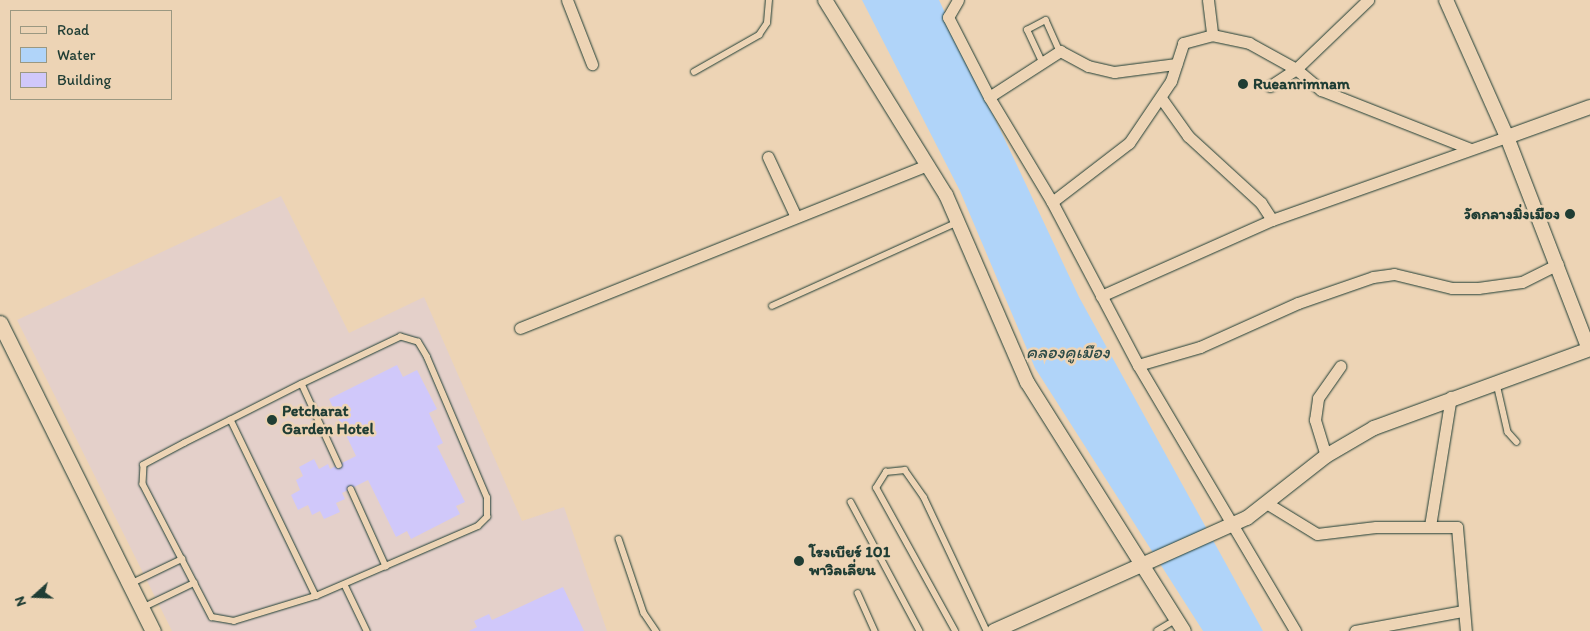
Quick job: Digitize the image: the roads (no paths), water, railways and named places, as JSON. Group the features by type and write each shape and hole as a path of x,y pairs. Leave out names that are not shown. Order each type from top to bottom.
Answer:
{"main road":[{"path":"0,323 153,631"}],"street":[{"path":"567,0 592,64"},
{"path":"825,0 928,165 958,222 1027,382 1145,560 1184,631"},
{"path":"958,0 948,17 989,96 1052,202 1138,365 1295,631"},
{"path":"1208,0 1212,35"},
{"path":"1270,86 1296,69 1368,0"},
{"path":"994,631 1145,560 1232,525 1268,504 1326,456 1374,428 1496,380 1589,349 1558,264 1507,137 1446,0"},
{"path":"1052,202 1129,143 1161,98 1183,43 1212,35 1249,43 1296,69 1321,90 1471,148"},
{"path":"989,96 1060,51 1088,66 1114,72 1176,64"},
{"path":"1161,98 1188,136 1261,203 1272,220"},
{"path":"1101,296 1272,220 1590,107"},
{"path":"768,158 796,217"},
{"path":"520,328 928,165"},
{"path":"1138,365 1200,347 1298,303 1373,277 1394,274 1452,288 1478,288 1522,282 1558,264"},
{"path":"1326,456 1315,420 1318,398 1340,366"},
{"path":"1430,526 1451,397"},
{"path":"1268,504 1317,534 1430,526 1457,527 1466,631"},
{"path":"1355,631 1463,611"}],"lane":[{"path":"694,72 759,35 766,23 769,0"},
{"path":"1042,62 1027,30 1046,20 1060,51"},
{"path":"772,306 958,222"},
{"path":"401,337 418,342 427,357 490,508 478,526 345,584 316,596 221,621 212,617 143,484 144,466 231,420 401,337"},
{"path":"1496,380 1508,432 1517,442"},
{"path":"302,384 339,464"},
{"path":"231,420 316,596"},
{"path":"955,631 876,488 886,472 905,470 924,496 987,631"},
{"path":"351,489 386,566"},
{"path":"851,502 920,631"},
{"path":"619,540 644,613 656,631"},
{"path":"130,584 182,559"},
{"path":"142,608 194,583"},
{"path":"345,584 367,631"},
{"path":"858,593 876,631"},
{"path":"1157,631 1177,619"}],"water":[{"name":"คลองคูเมือง","path":"862,0 939,0 1079,297 1263,631 1203,631 1035,368 960,191"}],"place":[{"name":"Rueanrimnam","path":"1243,84"},
{"name":"วัดกลางมิ่งเมือง","path":"1570,214"},
{"name":"Petcharat Garden Hotel","path":"272,420"},
{"name":"โรงเบียร์ 101 พาวิลเลี่ยน","path":"799,561"}]}
